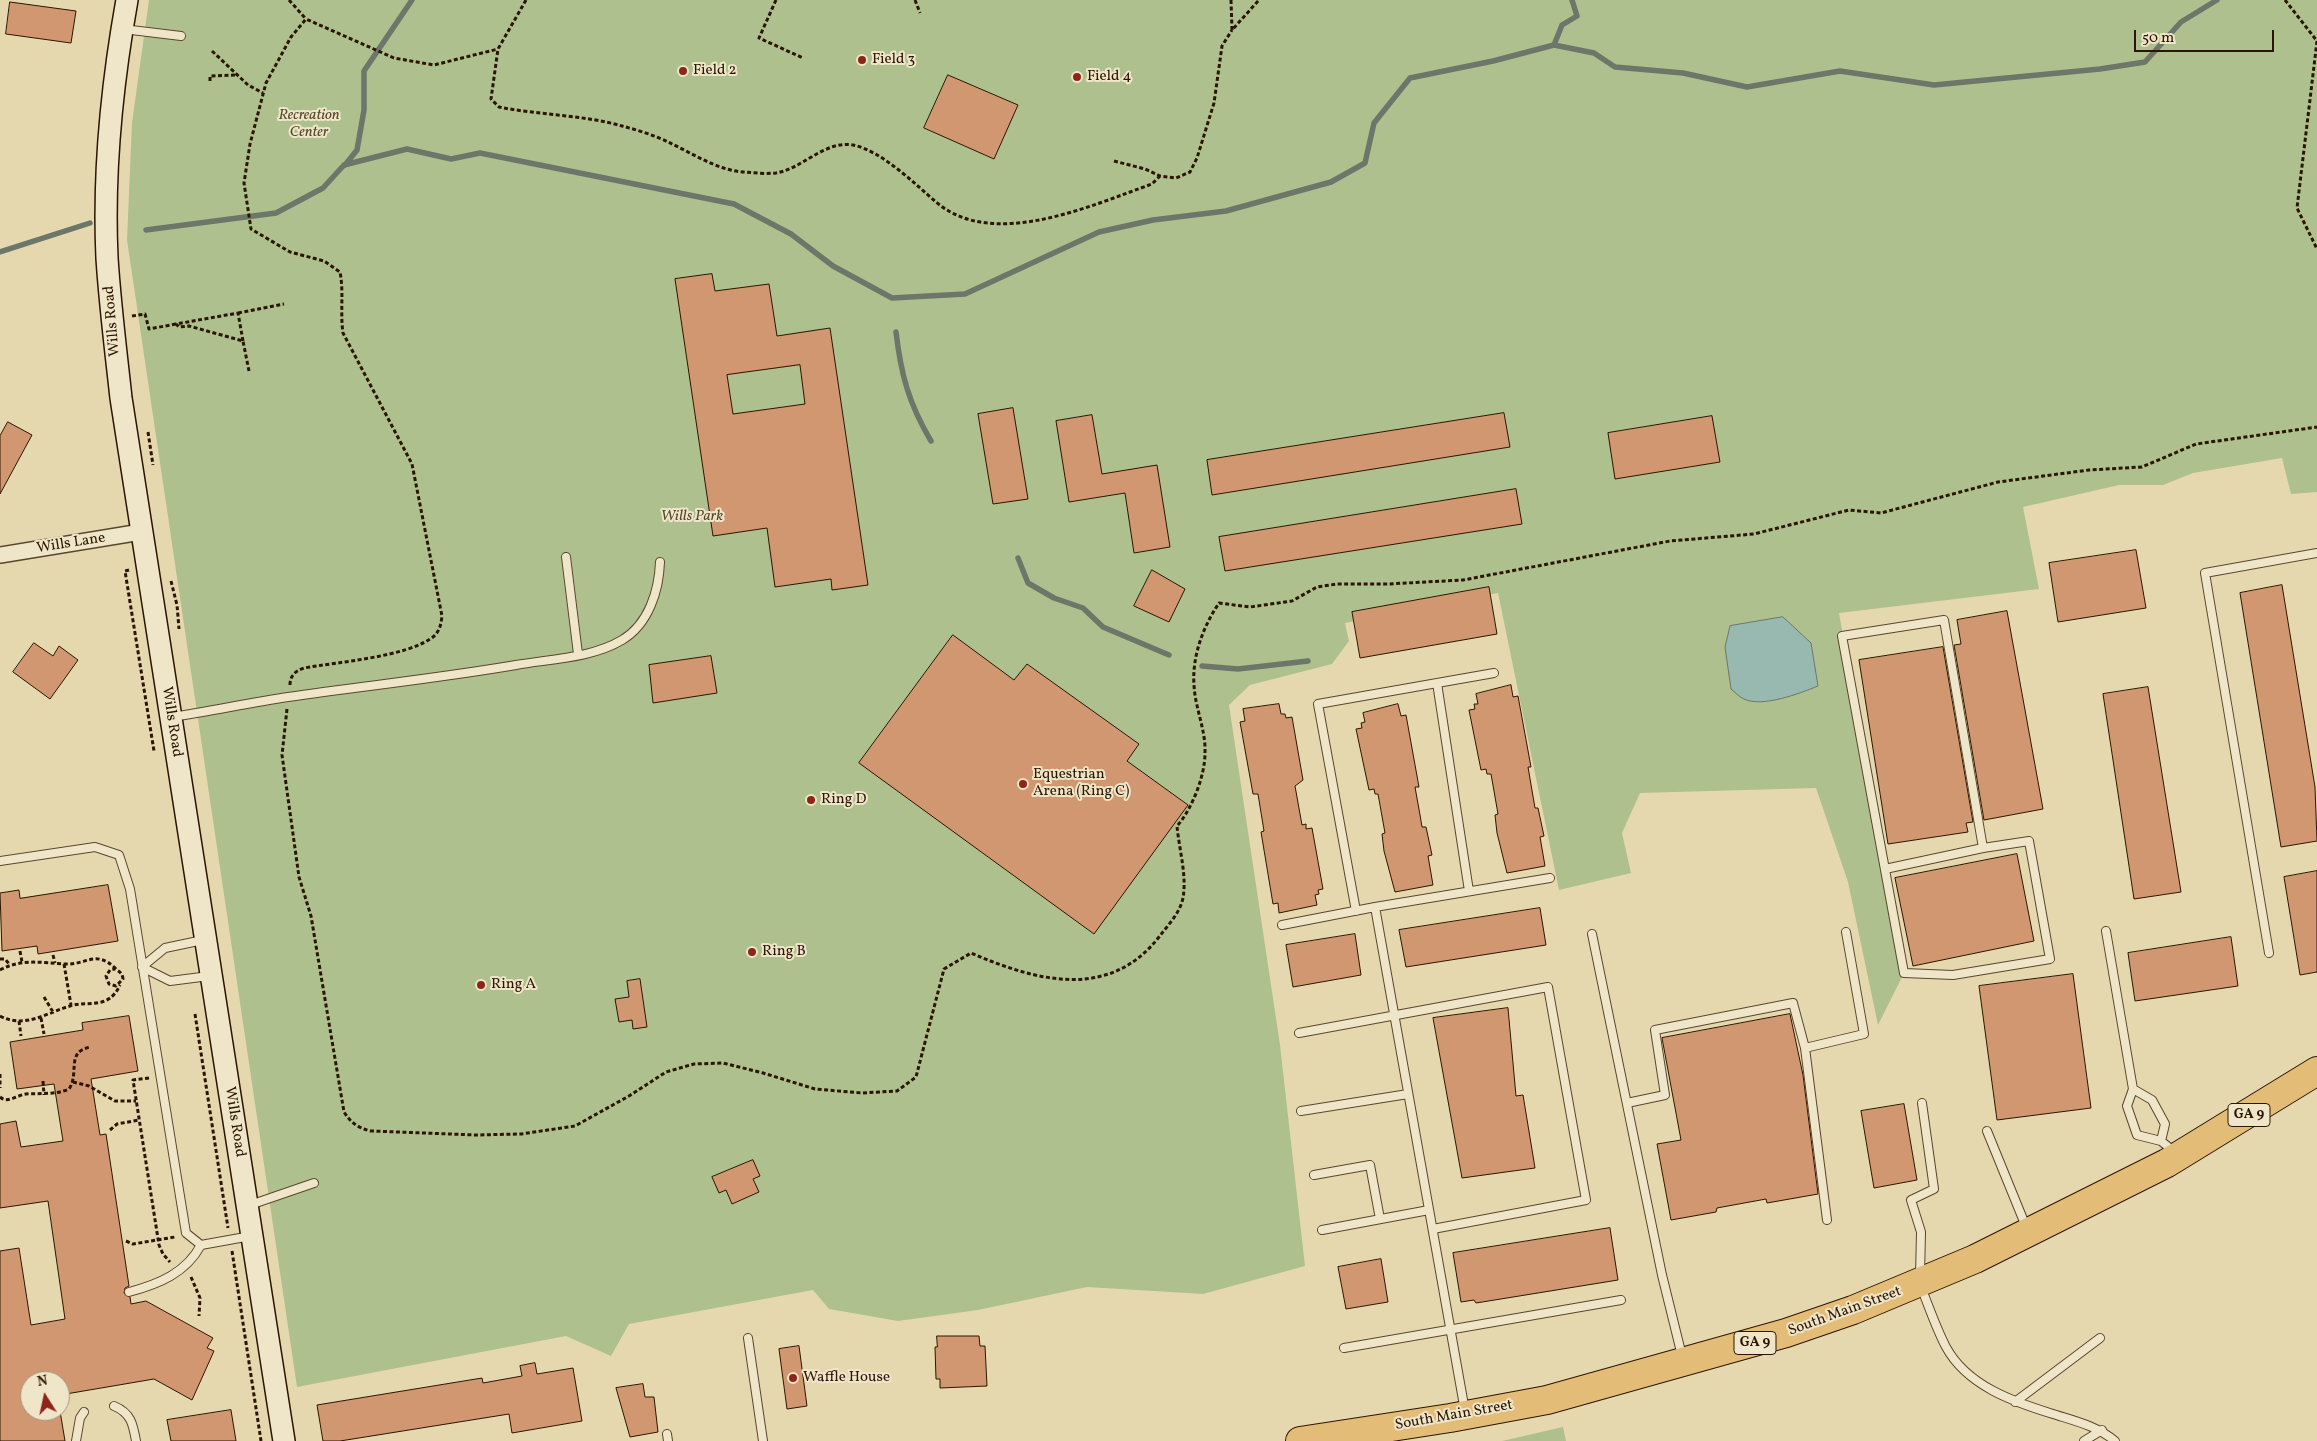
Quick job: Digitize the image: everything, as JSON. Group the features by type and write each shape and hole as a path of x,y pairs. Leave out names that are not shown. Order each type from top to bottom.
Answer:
{"highway":[{"name":"South Main Street","path":"1300,1441 1330,1439 1547,1400 1786,1334 1920,1284 2029,1233 2170,1148 2317,1072"}],"street":[{"name":"Wills Road","path":"127,0 110,126 106,205 107,258 120,398 284,1441"},
{"name":"Wills Lane","path":"0,555 141,532"}],"lane":[{"path":"123,29 181,36"},
{"path":"2269,953 2204,573 2317,553"},
{"path":"566,557 578,654"},
{"path":"170,717 288,697 481,671 608,647 622,640 636,628 654,596 660,562"},
{"path":"1885,869 1983,848 2029,841 2050,959 1953,975 1904,973 1842,636 1944,620 1983,848"},
{"path":"1356,911 1318,704 1494,673"},
{"path":"1437,683 1470,891"},
{"path":"0,861 95,847 119,855 130,889 186,1233 201,1245 252,1236"},
{"path":"1282,925 1375,907 1550,878"},
{"path":"1375,907 1466,1415"},
{"path":"1805,1048 1864,1034 1846,932"},
{"path":"2106,932 2133,1089 2126,1106 2137,1135 2170,1148"},
{"path":"1592,934 1662,1275 1684,1363"},
{"path":"142,967 165,948 205,939"},
{"path":"142,967 170,981 211,976"},
{"path":"1299,1033 1548,987 1586,1200 1433,1229"},
{"path":"1626,1103 1665,1096 1656,1030 1793,1003 1805,1048 1827,1220"},
{"path":"2133,1089 2152,1100 2165,1124 2170,1148"},
{"path":"1301,1111 1408,1094"},
{"path":"1922,1103 1934,1188 1911,1200 1921,1232 1920,1284 1947,1348 1966,1372 1980,1384 2015,1402 2102,1430 2115,1441"},
{"path":"1987,1131 2029,1233"},
{"path":"1314,1175 1370,1165 1380,1219"},
{"path":"247,1206 314,1183"},
{"path":"1322,1230 1429,1210"},
{"path":"129,1292 169,1278 195,1256 201,1245"},
{"path":"1344,1348 1621,1300"},
{"path":"748,1338 764,1441"},
{"path":"2015,1402 2100,1338"},
{"path":"114,1406 123,1410 133,1422 136,1441"},
{"path":"76,1441 80,1418 84,1412"},
{"path":"2084,1441 2102,1430"}],"path":[{"path":"289,0 306,19 394,58 434,65 498,49"},
{"path":"526,0 498,49 491,98 499,107 621,125 666,141 713,164 742,172 776,173 800,164 828,148 852,145 876,155 910,179 939,204 959,216 977,223 998,224 1056,216 1152,184 1160,176"},
{"path":"776,0 759,38 803,58"},
{"path":"915,0 920,13"},
{"path":"1231,0 1232,30"},
{"path":"1114,161 1145,169 1160,176 1176,178 1190,172 1197,158 1214,103 1222,46 1232,30 1259,0"},
{"path":"2285,0 2317,41 2296,208 2317,249"},
{"path":"306,19 291,37 266,83 250,144 244,183 246,212 251,229 290,252 324,261 340,272 343,288 341,316 343,333 412,464 442,616 440,628 433,636 419,644 369,657 296,671 290,679 282,755 299,877 311,916 344,1112 350,1121 360,1128 371,1131 475,1135 521,1134 575,1126 666,1072 694,1064 723,1063 762,1072 815,1089 862,1093 897,1090 916,1077 944,969 971,953 1008,969 1064,980 1097,978 1132,963 1155,941 1174,918 1183,900 1185,880 1177,826 1188,814 1194,801 1206,754 1194,685 1197,649 1218,603 1250,607 1292,601 1317,587 1337,584 1463,580 1670,541 1754,534 1849,510 1881,513 1998,482 2089,470 2142,467 2196,444 2317,427"},
{"path":"212,51 236,75 263,93"},
{"path":"210,81 210,76 236,75"},
{"path":"128,312 129,321 131,316 141,313 145,314 149,329 284,304"},
{"path":"238,313 249,371"},
{"path":"176,324 178,327 189,326 243,342"},
{"path":"146,426 154,469"},
{"path":"171,578 177,605 180,637"},
{"path":"20,951 22,962"},
{"path":"53,955 54,963"},
{"path":"0,970 22,962 64,964 94,958 105,960 119,971 122,976 114,993 97,1004 71,1005 41,1018 19,1021 1,1017"},
{"path":"0,959 5,960 10,965"},
{"path":"64,964 71,1005"},
{"path":"115,969 107,973 106,980 112,986 120,983"},
{"path":"122,976 128,975"},
{"path":"44,997 53,1012"},
{"path":"41,1018 44,1034"},
{"path":"19,1021 21,1036"},
{"path":"0,1097 9,1100 24,1094 44,1095 69,1088 73,1082 73,1064 77,1054 82,1048 91,1047"},
{"path":"148,1069 150,1078 133,1080 158,1240 163,1254 171,1262"},
{"path":"0,1074 0,1088"},
{"path":"43,1081 44,1095"},
{"path":"73,1082 89,1086 115,1101 136,1101"},
{"path":"110,1130 117,1124 139,1120"},
{"path":"126,1241 133,1244 178,1237"},
{"path":"228,1256 233,1259"},
{"path":"197,1271 191,1277 200,1298 199,1316"}],"green space":[{"name":"Wills Park","path":"149,0 2317,0 2317,492 2291,494 2282,458 2193,473 2163,485 2119,485 2023,507 2039,589 1839,613 1904,973 1878,1025 1848,882 1816,788 1640,793 1622,833 1631,873 1559,890 1498,593 1345,623 1349,641 1332,664 1250,685 1229,705 1280,1045 1305,1266 1203,1294 1087,1287 978,1310 898,1321 829,1309 813,1290 629,1324 611,1356 566,1336 297,1387 127,240 132,123"},
{"path":"1563,1427 1566,1441 1502,1441"}],"water":[{"path":"1783,617 1811,643 1818,686 1792,696 1771,701 1761,702 1742,698 1731,689 1725,647 1730,626"}],"building":[{"path":"10,2 76,11 71,43 6,34"},
{"path":"948,75 1018,105 994,159 924,128"},
{"path":"712,274 715,291 769,284 777,336 830,328 868,585 832,590 831,579 775,587 767,528 713,536 675,279","holes":["800,365 805,404 733,414 727,375"]},
{"path":"1013,408 1028,499 993,504 978,414"},
{"path":"1504,413 1510,447 1212,495 1207,460"},
{"path":"1092,415 1102,474 1157,465 1170,547 1134,553 1125,493 1069,502 1056,421"},
{"path":"1712,416 1720,462 1615,479 1608,433"},
{"path":"8,422 32,435 0,494 0,436"},
{"path":"1516,489 1522,524 1225,571 1219,537"},
{"path":"2136,550 2146,608 2058,622 2049,563"},
{"path":"1152,570 1185,589 1169,622 1134,606"},
{"path":"2282,585 2315,787 2317,841 2281,847 2240,593"},
{"path":"1489,587 1497,634 1360,658 1352,612"},
{"path":"2007,611 2043,809 1984,820 1954,645 1961,644 1957,620"},
{"name":"Equestrian Arena (Ring C)","path":"953,635 1014,680 1027,664 1139,744 1127,761 1188,805 1094,934 859,763"},
{"path":"34,643 53,656 59,646 78,660 50,699 13,672"},
{"path":"1943,647 1973,822 1966,823 1968,832 1888,844 1859,660"},
{"path":"711,656 717,693 653,703 649,665"},
{"path":"1511,685 1513,697 1518,696 1531,767 1528,767 1535,808 1538,808 1544,836 1540,837 1545,866 1507,873 1497,833 1495,815 1498,814 1491,774 1487,774 1486,769 1481,770 1469,710 1475,709 1474,704 1478,704 1476,694"},
{"path":"2148,687 2181,892 2134,899 2103,694"},
{"path":"1279,704 1281,714 1285,714 1286,718 1292,717 1303,780 1295,786 1302,825 1306,824 1306,829 1312,828 1323,889 1318,890 1319,894 1315,895 1317,905 1279,913 1278,903 1273,904 1261,832 1264,831 1258,794 1253,794 1240,722 1245,721 1243,709"},
{"path":"1398,704 1401,716 1406,715 1419,787 1415,787 1422,827 1426,827 1432,855 1428,856 1433,885 1395,892 1384,851 1382,834 1385,833 1378,794 1375,794 1374,789 1369,790 1356,729 1362,728 1361,723 1365,722 1363,713"},
{"path":"2017,854 2034,941 1913,966 1895,878"},
{"path":"2317,871 2317,972 2300,975 2284,877"},
{"path":"108,885 118,941 38,954 37,946 2,951 0,893 19,890 20,898"},
{"path":"1540,908 1546,945 1406,967 1399,930"},
{"path":"1355,934 1361,975 1293,987 1286,945"},
{"path":"2231,937 2238,986 2135,1001 2128,953"},
{"path":"2073,974 2091,1108 1997,1120 1979,986"},
{"path":"640,979 647,1027 633,1029 632,1020 619,1022 615,999 629,997 627,981"},
{"path":"1508,1008 1516,1096 1523,1095 1535,1168 1462,1178 1433,1018"},
{"path":"1790,1014 1803,1075 1818,1194 1767,1203 1766,1199 1717,1208 1716,1212 1671,1220 1657,1144 1681,1140 1662,1038"},
{"path":"129,1016 138,1071 91,1079 100,1135 106,1134 129,1286 125,1288 124,1293 130,1297 131,1304 146,1301 213,1338 207,1348 214,1351 192,1400 154,1379 70,1393 70,1371 20,1371 20,1421 62,1421 65,1441 0,1441 0,1251 19,1248 31,1325 65,1319 48,1201 0,1208 0,1124 16,1121 21,1147 63,1141 54,1084 17,1089 10,1042 83,1030 82,1023"},
{"path":"1904,1104 1917,1180 1874,1188 1861,1111"},
{"path":"753,1160 760,1176 753,1179 759,1192 732,1204 726,1190 719,1193 712,1177"},
{"path":"1610,1228 1618,1280 1476,1303 1474,1300 1461,1302 1453,1253"},
{"path":"1381,1259 1388,1302 1346,1309 1338,1267"},
{"path":"937,1336 979,1336 980,1346 985,1346 987,1386 940,1388 940,1379 936,1379 935,1347 937,1347"},
{"name":"Waffle House","path":"799,1346 807,1406 787,1409 779,1349"},
{"path":"535,1363 537,1374 573,1368 582,1421 512,1433 509,1414 340,1441 323,1441 317,1405 482,1378 483,1383 522,1376 520,1366"},
{"path":"643,1384 645,1397 654,1397 658,1432 630,1437 616,1388"},
{"path":"231,1410 236,1441 171,1441 167,1420"}],"waterway":[{"path":"345,165 357,150 364,110 364,71 412,0"},
{"path":"1554,45 1562,25 1577,16 1572,0"},
{"path":"146,230 276,213 323,188 344,165 407,149 451,159 480,153 734,204 791,234 833,266 892,298 965,294 1099,232 1153,220 1226,211 1331,182 1365,163 1374,123 1410,78 1493,61 1554,45 1594,53 1615,67 1683,73 1747,87 1840,71 1934,85 2100,69 2145,62 2181,22 2217,0"},
{"path":"0,252 90,223"},
{"path":"896,332 900,362 907,389 931,441"},
{"path":"1018,558 1028,583 1054,598 1083,608 1103,627 1169,655"},
{"path":"1202,666 1238,669 1308,661"}],"place":[{"name":"Field 3","path":"862,60"},
{"name":"Field 2","path":"683,71"},
{"name":"Field 4","path":"1077,77"},
{"name":"Equestrian Arena (Ring C)","path":"1023,784"},
{"name":"Ring D","path":"811,800"},
{"name":"Ring B","path":"752,952"},
{"name":"Ring A","path":"481,985"},
{"name":"Waffle House","path":"793,1378"}],"park label":[{"name":"Recreation Center","path":"309,124"}]}
